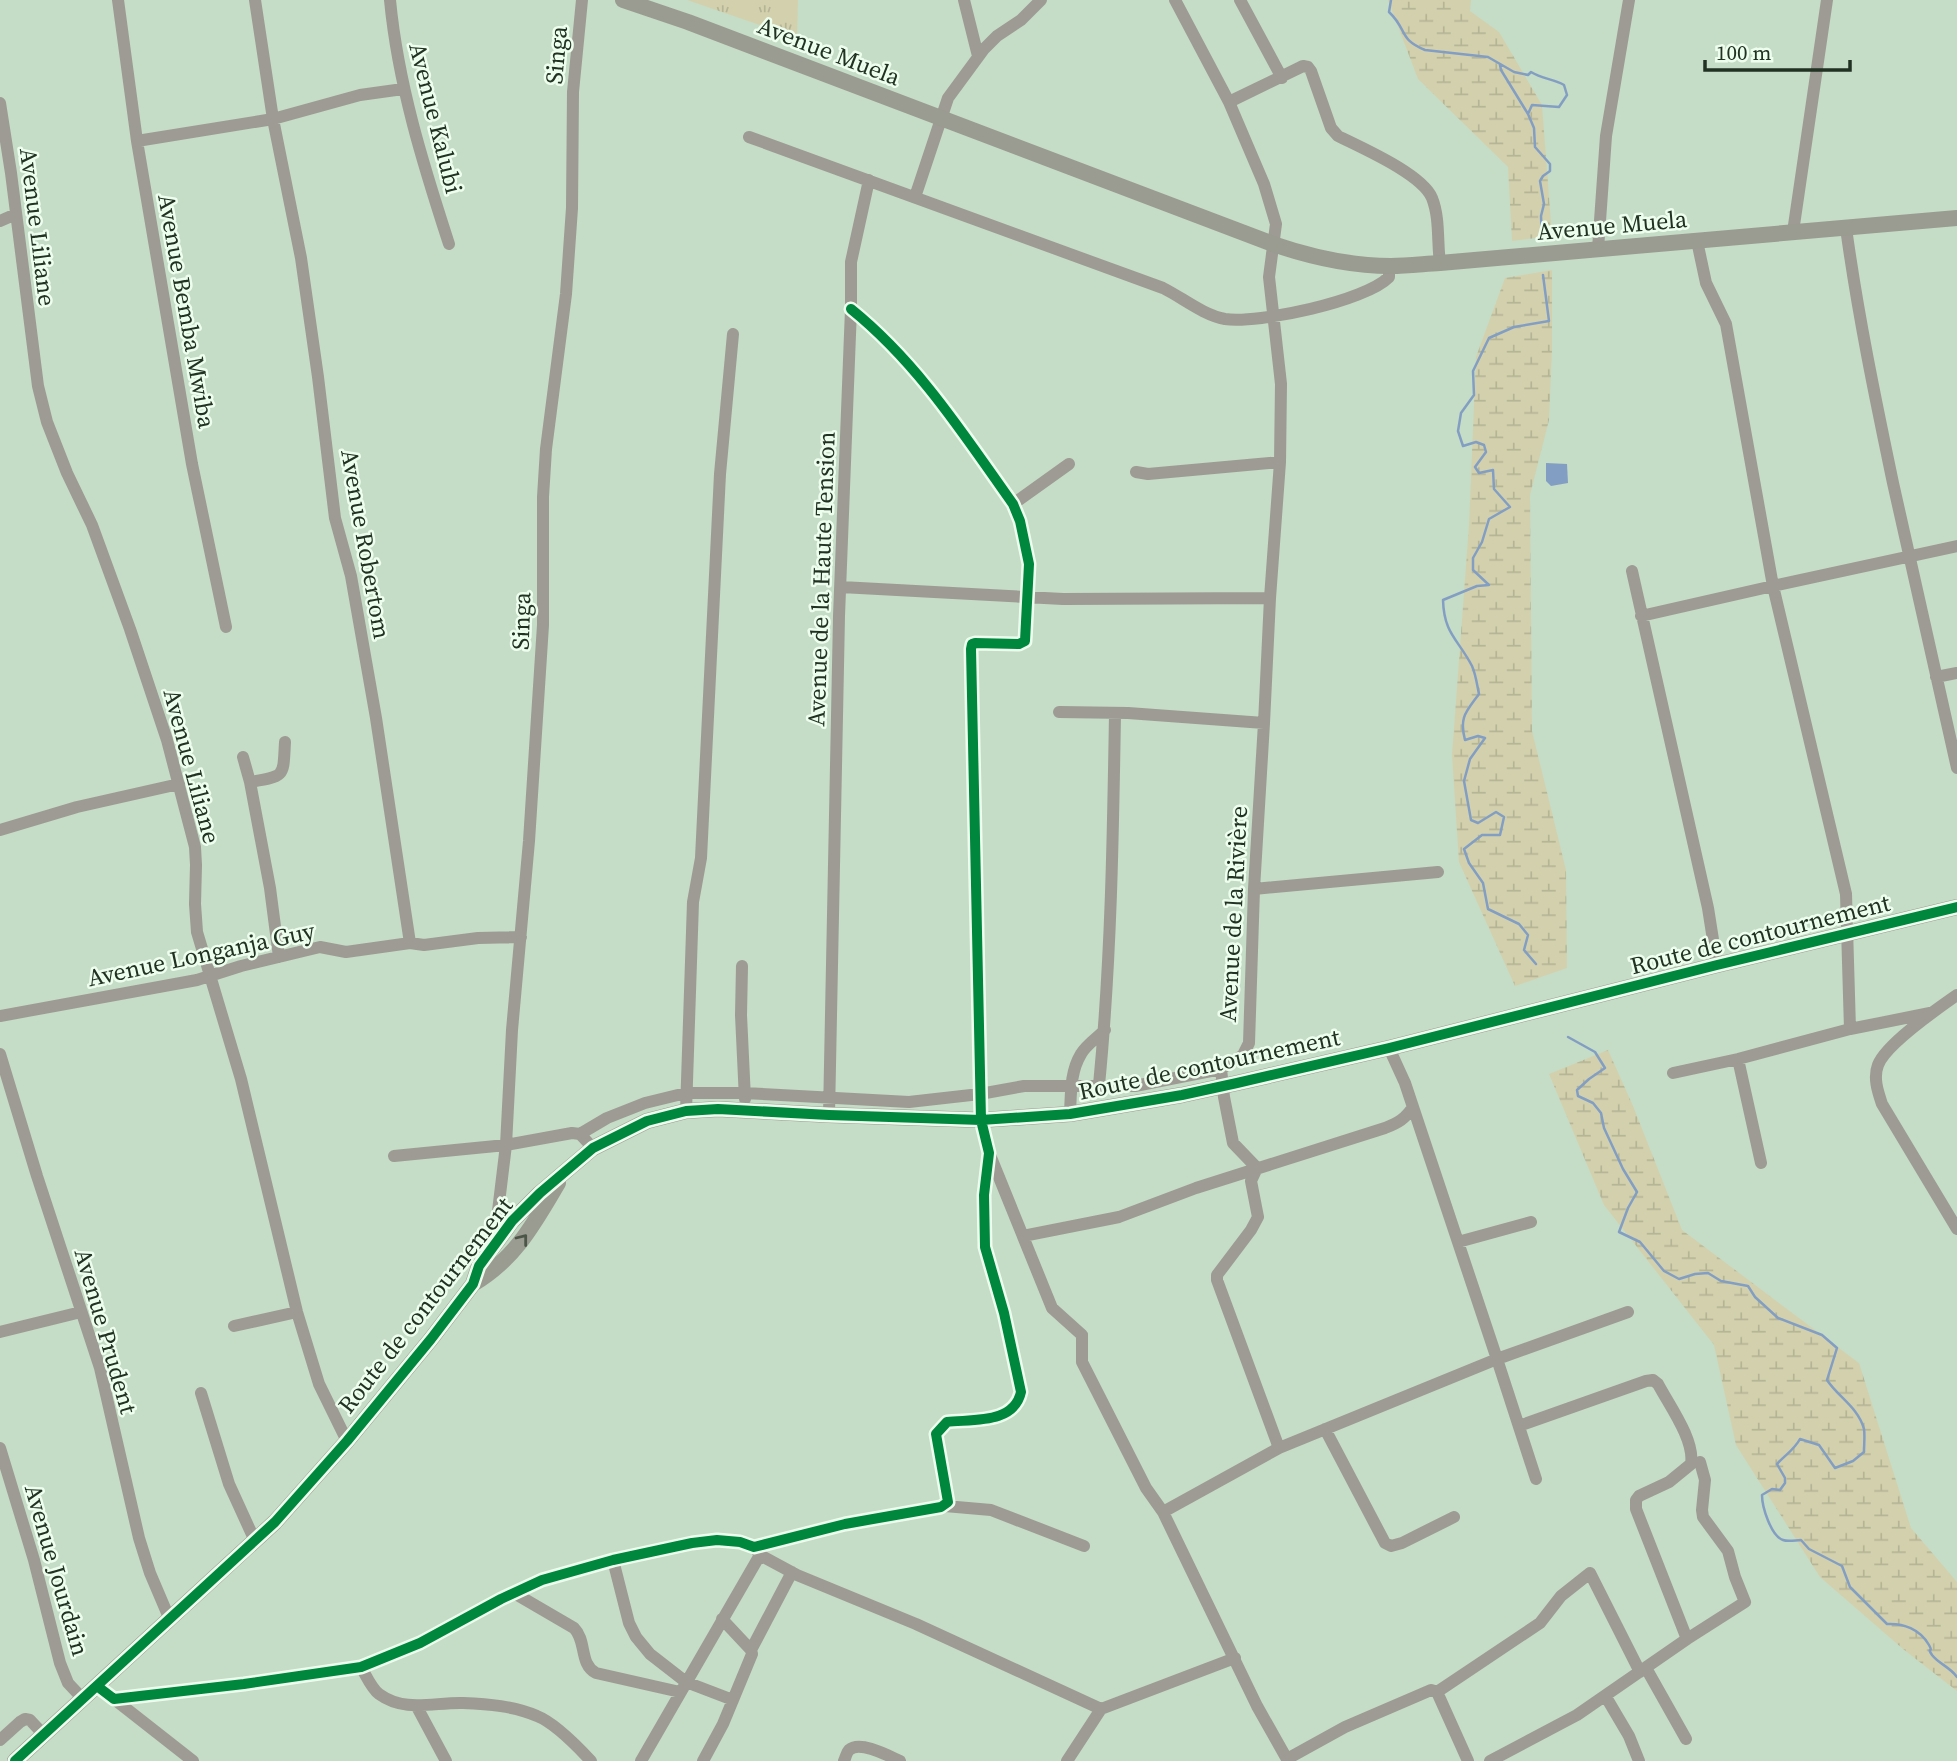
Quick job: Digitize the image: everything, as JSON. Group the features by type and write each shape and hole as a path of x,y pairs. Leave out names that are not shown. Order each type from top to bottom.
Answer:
{"street":[{"name":"Avenue Bemba Mwiba","path":"118,0 137,141 192,464 226,627"},
{"name":"Avenue Robertom","path":"255,0 273,119 301,258 335,518 353,590 376,718 410,943"},
{"name":"Avenue Kalubi","path":"390,0 403,89 449,244"},
{"name":"Singa","path":"494,1244 506,1145 512,1030 521,937 543,625 543,497 546,449 566,294 572,208 573,92 582,0"},
{"name":"Avenue Muela","path":"623,0 688,22 1273,244 1331,260 1389,266 1440,263 1957,218"},
{"path":"964,0 978,56"},
{"path":"915,197 948,98 978,56 997,36 1021,20 1041,0"},
{"name":"Avenue de la Rivière","path":"1175,0 1229,102 1275,216 1269,277 1281,384 1280,462 1254,890 1249,1042 1243,1055 1221,1069"},
{"path":"1240,0 1282,78"},
{"path":"1598,249 1606,136 1629,0"},
{"path":"1793,232 1827,0"},
{"path":"1229,102 1303,66 1308,67 1331,128 1338,136 1417,179 1431,195 1436,211 1440,263"},
{"path":"137,141 273,119 359,95 403,89"},
{"name":"Avenue Liliane","path":"0,103 6,174 16,214 38,386 47,422 92,525 167,740 195,847 197,932 240,1079 297,1312 319,1384 346,1440"},
{"path":"749,137 1163,288 1212,316 1243,320 1317,307 1361,294 1383,283 1389,277 1389,266"},
{"name":"Avenue de la Haute Tension","path":"829,1115 851,262 869,180"},
{"path":"0,222 16,214"},
{"path":"1846,228 1862,335 1957,768"},
{"path":"1697,241 1706,284 1726,324 1773,586 1846,894 1850,1028"},
{"path":"851,309 881,335 938,397 1013,504 1020,521 1029,564 1026,641 975,643 971,649 980,1094 981,1120 989,1153 1052,1308 1082,1335 1082,1362 1146,1488 1163,1512 1257,1706 1287,1760 1356,1722 1431,1690 1437,1692 1468,1761"},
{"path":"686,1111 694,902 701,858 720,474 733,334"},
{"path":"1136,472 1148,474 1280,462"},
{"path":"1013,504 1069,464"},
{"path":"1641,616 1957,546"},
{"path":"1632,571 1708,908 1717,965"},
{"path":"841,587 1028,598 1270,598"},
{"path":"1936,677 1957,673"},
{"path":"1059,712 1264,723"},
{"path":"1099,1085 1105,1030 1110,928 1115,713"},
{"path":"250,782 275,778 281,774 284,768 285,741"},
{"path":"243,757 270,888 279,957"},
{"path":"0,830 77,807 178,784"},
{"path":"1254,890 1438,872"},
{"name":"Route de contournement","path":"15,1761 275,1522 346,1440 473,1284 480,1266 512,1221 593,1148 647,1121 686,1111 719,1109 981,1120 1070,1114 1223,1087 1957,907"},
{"path":"410,943 424,945 478,938 521,937"},
{"name":"Avenue Longanja Guy","path":"0,1016 197,980 218,972 320,947 346,952 410,943"},
{"path":"741,966 745,1110"},
{"path":"1957,995 1885,1052 1878,1066 1877,1087 1882,1104 1957,1229"},
{"path":"1673,1073 1738,1059 1850,1028 1933,1012"},
{"path":"1070,1114 1073,1073 1082,1052 1105,1030"},
{"path":"1389,1048 1405,1083 1536,1479"},
{"name":"Avenue Prudent","path":"0,1054 100,1368 139,1538 150,1573 170,1619"},
{"path":"1738,1059 1761,1163"},
{"path":"394,1156 506,1145 572,1133 580,1134 607,1118 645,1103 686,1093 744,1093 909,1102 1024,1086 1135,1086 1221,1069 1233,1143 1257,1168"},
{"path":"1023,1236 1119,1217 1196,1188 1401,1122 1413,1107"},
{"path":"580,1134 593,1148"},
{"path":"945,1506 948,1502 936,1434 947,1422 994,1419 1014,1408 1021,1392 1004,1313 985,1247 984,1195 989,1153"},
{"path":"1257,1168 1251,1181 1258,1217 1217,1275 1217,1280 1279,1448"},
{"name":"Route de contournement","path":"473,1284 509,1257 529,1233 564,1174"},
{"path":"1458,1242 1531,1222"},
{"path":"0,1332 81,1312"},
{"path":"234,1326 297,1312"},
{"path":"1163,1512 1279,1448 1497,1359 1628,1312"},
{"path":"1519,1426 1646,1381 1653,1380 1658,1384 1693,1455 1691,1464 1669,1482 1639,1496 1636,1509 1686,1639"},
{"path":"201,1393 229,1484 255,1541"},
{"path":"1325,1429 1385,1543 1391,1546 1402,1544 1454,1517"},
{"name":"Avenue Jourdain","path":"0,1448 34,1560 60,1664 68,1683 83,1699"},
{"path":"1490,1761 1577,1715 1686,1639 1745,1602 1728,1551 1703,1517 1705,1480 1700,1462"},
{"path":"641,1761 722,1619 757,1551 845,1524 945,1506 990,1510 1084,1546"},
{"path":"114,1699 361,1667 420,1643 542,1580 613,1560 692,1543 717,1541 740,1542 792,1572 916,1624 1101,1709"},
{"path":"613,1560 629,1623 636,1637 683,1687"},
{"path":"703,1761 723,1724 750,1661 751,1650 792,1572"},
{"path":"1437,1692 1540,1623 1561,1595 1590,1573 1643,1670 1686,1739"},
{"path":"514,1593 574,1628 579,1634 587,1665 596,1673 683,1687 733,1700"},
{"path":"722,1619 751,1650"},
{"path":"1067,1761 1101,1709 1235,1658"},
{"path":"361,1667 376,1692 392,1701 417,1707 461,1703 509,1707 540,1716 575,1743 591,1761"},
{"path":"97,1686 193,1761"},
{"path":"1605,1697 1629,1736 1639,1761"},
{"path":"417,1707 446,1761"},
{"path":"0,1740 25,1719 30,1720 44,1735"},
{"path":"844,1761 849,1750 865,1746 901,1761"}],"green space":[{"path":"687,0 798,0 797,38"},
{"path":"1388,0 1471,0 1470,11 1499,32 1542,105 1552,236 1512,241 1508,167 1418,79"},
{"path":"1552,270 1549,420 1530,495 1532,731 1566,870 1567,968 1515,986 1459,862 1452,755 1469,525 1476,357 1505,278"},
{"path":"1608,1050 1682,1230 1859,1363 1911,1528 1957,1582 1957,1691 1903,1649 1820,1577 1736,1445 1714,1345 1604,1205 1549,1074"}],"water":[{"path":"1546,463 1567,464 1568,483 1551,486 1546,481"}],"waterway":[{"path":"1391,0 1389,12 1416,46 1425,50 1488,57 1514,72 1528,75 1531,72 1564,85 1567,95 1559,107 1532,105 1528,114 1534,128 1535,147 1550,164 1550,171 1540,181 1544,204 1541,216 1542,241"},
{"path":"1500,65 1528,114"},
{"path":"1536,964 1524,950 1528,935 1519,924 1488,909 1483,883 1469,863 1464,849 1482,835 1500,835 1504,817 1496,812 1478,823 1471,820 1464,781 1470,759 1485,738 1478,736 1465,740 1463,720 1479,694 1472,666 1449,629 1443,600 1477,586 1489,585 1473,570 1473,558 1482,542 1489,519 1510,507 1494,489 1493,470 1479,473 1475,467 1486,452 1484,445 1476,442 1463,446 1458,431 1461,413 1474,395 1473,371 1489,338 1514,327 1549,321 1543,275"},
{"path":"1568,1037 1595,1052 1605,1068 1577,1090 1578,1096 1593,1103 1601,1113 1604,1128 1637,1192 1619,1232 1640,1242 1664,1271 1679,1279 1708,1273 1721,1281 1748,1286 1755,1297 1778,1318 1822,1335 1837,1348 1827,1380 1853,1408 1861,1421 1864,1452 1853,1461 1835,1468 1819,1445 1800,1439 1777,1464 1785,1483 1780,1490 1772,1489 1762,1495 1771,1527 1783,1540 1801,1540 1809,1549 1842,1566 1850,1587 1887,1624 1905,1626 1916,1631 1925,1639 1932,1655 1957,1677"}],"cycle path":[{"path":"97,1686 114,1699 361,1667 420,1643 542,1580 613,1560 717,1540 740,1542 754,1547 845,1524 941,1507 948,1502 936,1434 947,1422 991,1418 1010,1410 1017,1402 1021,1392 1004,1313 985,1247 984,1195 989,1153 981,1120 971,649 975,643 1019,644 1025,641 1029,564 1020,521 1013,504 919,376 851,309"},
{"path":"15,1761 275,1522 347,1441 431,1339 473,1284 479,1266 512,1221 593,1148 647,1121 686,1111 718,1109 981,1120 1070,1114 1182,1095 1389,1048 1957,907"}]}
